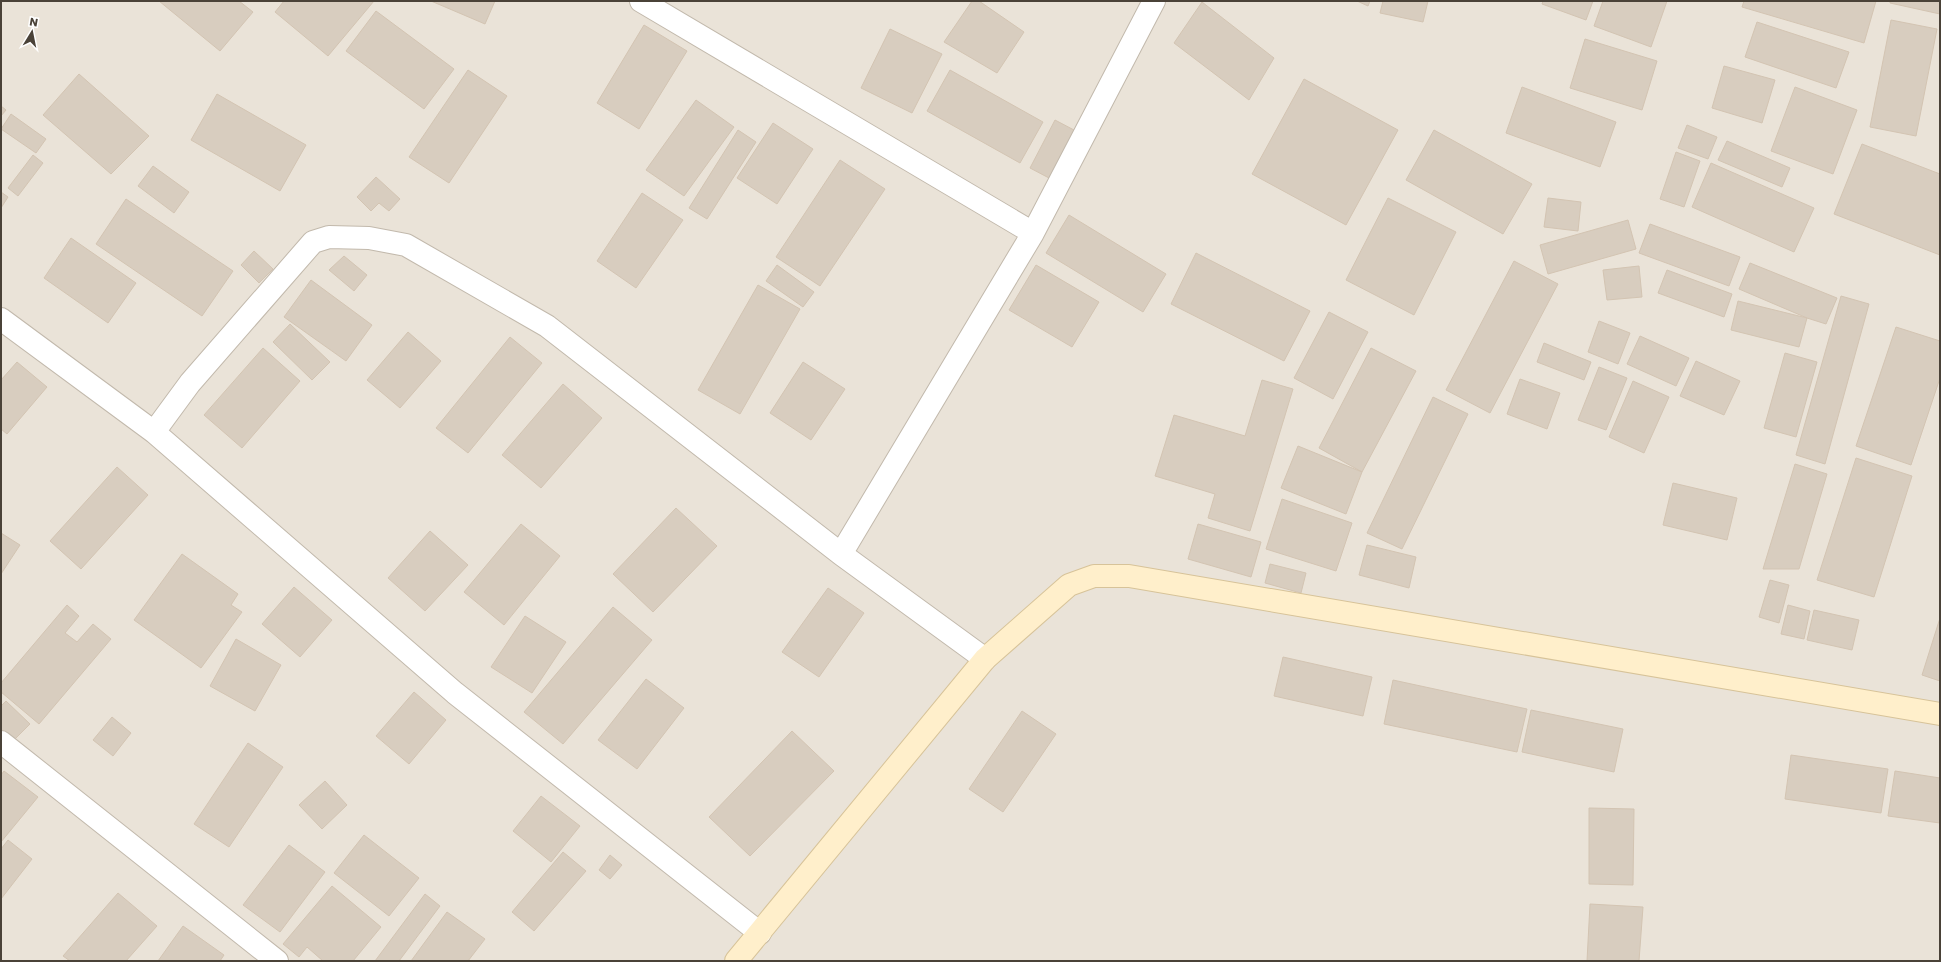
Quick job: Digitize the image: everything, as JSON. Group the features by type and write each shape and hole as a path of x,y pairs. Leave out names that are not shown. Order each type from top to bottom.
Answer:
{"street":[{"path":"641,1 1033,234"},
{"path":"841,554 1033,234 1154,1"},
{"path":"154,432 190,383 313,242 329,238 369,238 406,245 547,326 841,554 985,660"},
{"path":"1,319 154,432 455,693 760,933"},
{"path":"736,961 985,660 1069,585 1094,576 1129,576 1940,714"},
{"path":"1,742 276,961"}],"shaded area":[{"path":"1,1 1940,1 1940,961 1,961"}],"building":[{"path":"159,1 239,1 253,12 220,51"},
{"path":"284,1 374,1 328,56 275,12"},
{"path":"431,1 495,1 485,24"},
{"path":"972,1 979,1 1024,32 997,73 944,42"},
{"path":"1357,1 1370,1 1368,6"},
{"path":"1383,1 1428,1 1423,22 1380,13"},
{"path":"1543,1 1593,1 1586,20 1542,4"},
{"path":"1603,1 1667,1 1651,47 1594,26"},
{"path":"1744,1 1876,1 1864,43 1742,7"},
{"path":"1890,1 1940,1 1940,14 1890,3"},
{"path":"1202,2 1274,58 1249,100 1174,43"},
{"path":"376,11 454,69 424,109 346,51"},
{"path":"1891,20 1937,29 1916,136 1870,127"},
{"path":"1757,22 1849,52 1836,88 1745,57"},
{"path":"644,25 687,51 639,129 597,103"},
{"path":"890,29 942,54 912,113 861,88"},
{"path":"1585,39 1657,61 1642,110 1570,88"},
{"path":"1724,66 1775,80 1762,123 1712,108"},
{"path":"468,70 507,96 449,183 409,157"},
{"path":"950,70 1043,122 1020,163 927,111"},
{"path":"79,74 149,136 111,174 43,115"},
{"path":"1304,79 1398,130 1346,225 1252,174"},
{"path":"1522,87 1616,122 1600,167 1506,133"},
{"path":"1795,87 1857,110 1833,174 1771,151"},
{"path":"217,94 306,145 280,191 191,140"},
{"path":"696,100 734,127 684,196 646,170"},
{"path":"1,106 6,110 1,116"},
{"path":"11,114 46,139 36,153 1,129"},
{"path":"1055,120 1074,130 1049,178 1030,168"},
{"path":"773,123 813,149 777,204 737,178"},
{"path":"1687,125 1717,137 1708,159 1678,148"},
{"path":"738,130 756,142 707,219 689,208"},
{"path":"1434,130 1532,184 1503,234 1406,180"},
{"path":"1727,141 1790,168 1782,187 1718,160"},
{"path":"1862,144 1940,174 1940,255 1834,214"},
{"path":"1676,152 1700,161 1684,207 1660,199"},
{"path":"33,155 43,163 18,196 8,188"},
{"path":"840,160 885,189 820,286 776,257"},
{"path":"1711,163 1814,208 1794,252 1692,207"},
{"path":"153,166 189,192 174,213 138,186"},
{"path":"376,177 400,199 389,211 379,203 371,211 357,197"},
{"path":"1,192 8,197 1,208"},
{"path":"642,193 683,220 636,288 597,261"},
{"path":"1388,198 1456,232 1414,315 1346,280"},
{"path":"1548,198 1581,202 1578,231 1544,227"},
{"path":"126,199 233,271 202,316 96,244"},
{"path":"1069,215 1166,274 1143,312 1046,253"},
{"path":"1628,220 1636,249 1548,274 1540,245"},
{"path":"1650,224 1740,257 1729,286 1639,253"},
{"path":"71,238 136,283 108,323 44,278"},
{"path":"254,251 273,269 259,283 241,265"},
{"path":"1196,253 1310,311 1284,361 1171,304"},
{"path":"344,256 367,275 354,291 329,270"},
{"path":"1514,261 1558,284 1490,413 1446,390"},
{"path":"1750,263 1837,298 1826,324 1807,318 1739,289"},
{"path":"777,265 814,292 803,307 766,281"},
{"path":"1036,265 1099,302 1072,347 1009,310"},
{"path":"1639,266 1642,297 1607,300 1603,270"},
{"path":"1667,270 1732,294 1724,317 1658,293"},
{"path":"311,280 372,325 346,361 284,317"},
{"path":"758,285 800,309 740,414 698,390"},
{"path":"1841,296 1869,304 1825,464 1796,455"},
{"path":"1738,301 1807,318 1799,347 1731,330"},
{"path":"1329,312 1368,332 1333,399 1294,378"},
{"path":"1599,321 1630,333 1618,364 1588,352"},
{"path":"290,324 330,362 312,380 273,342"},
{"path":"1896,327 1940,341 1940,378 1911,465 1856,446"},
{"path":"408,332 441,361 400,408 367,380"},
{"path":"1640,336 1689,358 1676,386 1627,364"},
{"path":"510,337 542,363 468,453 436,428"},
{"path":"1544,343 1591,362 1584,380 1537,362"},
{"path":"263,348 300,381 242,448 204,415"},
{"path":"1371,348 1416,371 1362,472 1319,448"},
{"path":"1785,353 1817,362 1796,437 1764,428"},
{"path":"1696,361 1740,381 1724,415 1680,396"},
{"path":"17,362 47,387 7,434 1,429 1,380"},
{"path":"803,362 845,389 811,440 770,413"},
{"path":"1599,367 1627,378 1606,430 1578,420"},
{"path":"1520,379 1560,393 1547,429 1507,414"},
{"path":"1262,380 1293,389 1250,531 1208,518 1215,494 1155,476 1174,415 1245,436"},
{"path":"1633,381 1669,397 1644,453 1609,437"},
{"path":"563,384 602,418 541,488 502,455"},
{"path":"1433,397 1468,414 1402,549 1367,533"},
{"path":"1298,446 1362,472 1346,514 1281,488"},
{"path":"1856,458 1912,476 1874,597 1817,580"},
{"path":"1795,464 1827,474 1799,569 1763,569"},
{"path":"117,467 148,495 81,569 50,541"},
{"path":"1673,483 1737,498 1727,540 1663,525"},
{"path":"1282,499 1352,523 1336,571 1266,549"},
{"path":"676,508 717,546 653,612 613,574"},
{"path":"521,524 560,556 504,625 464,592"},
{"path":"1198,524 1261,542 1251,577 1188,559"},
{"path":"430,531 468,565 425,611 388,578"},
{"path":"1,533 20,545 1,574"},
{"path":"1367,545 1416,557 1409,588 1359,575"},
{"path":"182,554 238,594 231,605 242,612 201,668 134,620"},
{"path":"1270,564 1306,573 1301,593 1265,583"},
{"path":"1770,580 1789,585 1779,623 1759,617"},
{"path":"294,587 332,620 300,657 262,624"},
{"path":"828,588 864,613 819,677 782,652"},
{"path":"67,605 79,616 65,633 77,642 93,624 111,639 39,724 1,692 1,683"},
{"path":"1788,605 1810,611 1804,639 1781,634"},
{"path":"613,607 652,640 563,744 524,712"},
{"path":"1814,610 1859,620 1852,650 1807,640"},
{"path":"525,616 566,642 532,693 491,667"},
{"path":"1940,618 1940,681 1922,675"},
{"path":"236,639 281,665 255,711 210,686"},
{"path":"1283,657 1372,677 1363,716 1274,696"},
{"path":"646,679 684,708 637,769 598,740"},
{"path":"1393,680 1527,709 1517,752 1384,724"},
{"path":"414,692 446,720 409,764 376,736"},
{"path":"6,701 30,724 11,743 1,733 1,706"},
{"path":"1531,710 1623,729 1614,772 1522,752"},
{"path":"1022,711 1056,734 1003,812 969,789"},
{"path":"112,717 131,733 113,756 93,740"},
{"path":"792,731 834,771 750,856 709,817"},
{"path":"248,743 283,767 229,847 194,824"},
{"path":"1791,755 1888,769 1881,813 1785,799"},
{"path":"4,771 38,797 1,842 1,775"},
{"path":"1895,771 1940,778 1940,823 1888,816"},
{"path":"325,781 347,805 322,829 299,805"},
{"path":"541,796 580,826 551,862 513,831"},
{"path":"1589,808 1634,809 1633,885 1589,884"},
{"path":"364,835 419,878 389,916 334,873"},
{"path":"8,840 32,859 1,899 1,849"},
{"path":"289,845 325,872 280,932 243,905"},
{"path":"563,852 586,871 534,931 512,912"},
{"path":"610,855 622,865 610,879 599,870"},
{"path":"332,886 381,927 353,961 323,961 307,947 299,957 283,944"},
{"path":"118,893 157,926 126,961 70,961 63,956"},
{"path":"425,894 440,906 399,961 375,961"},
{"path":"1590,904 1643,907 1639,961 1587,961"},
{"path":"447,912 485,939 468,961 411,961"},
{"path":"183,926 224,955 220,961 158,961"}]}
